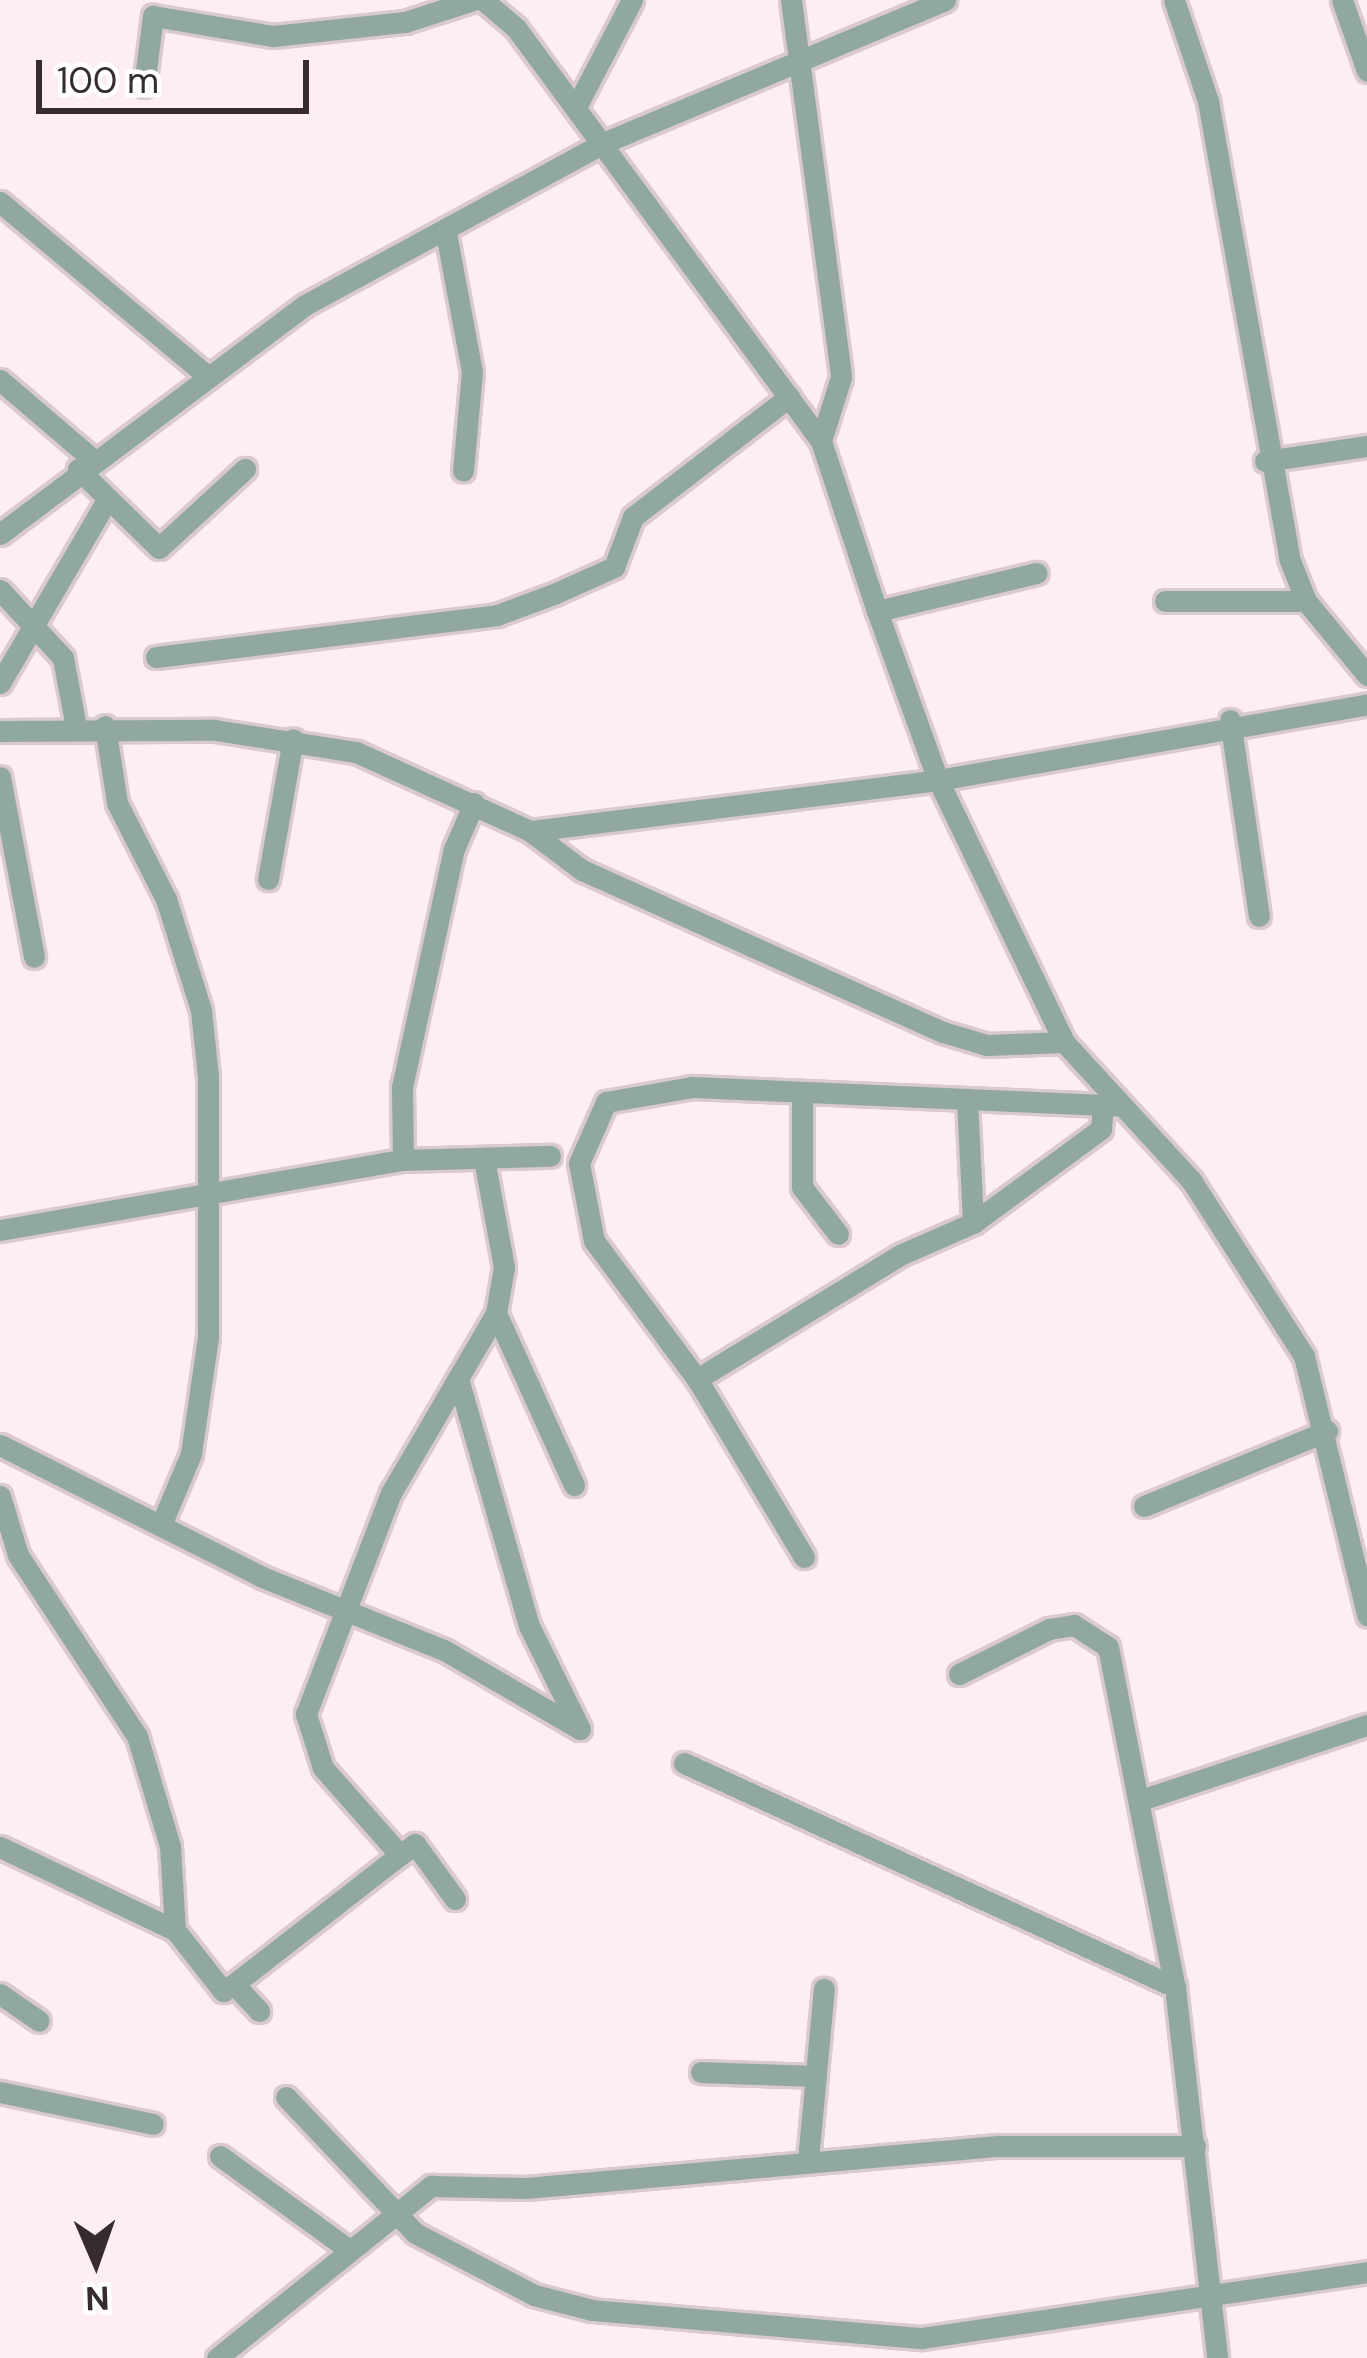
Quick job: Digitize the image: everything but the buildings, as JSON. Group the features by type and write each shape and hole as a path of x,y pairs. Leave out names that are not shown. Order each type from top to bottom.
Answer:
{"street":[{"path":"144,86 153,16 273,36 405,22 473,0"},
{"path":"483,0 516,28 821,441 938,780 1064,1042 1113,1106 1234,1239 1264,1280 1327,1431 1367,1613"},
{"path":"515,0 516,28"},
{"path":"576,107 632,0"},
{"path":"791,0 842,377 821,441"},
{"path":"0,534 204,374 305,305 446,233 601,144 799,53 945,0"},
{"path":"1174,0 1208,101 1265,461 1306,601 1367,675"},
{"path":"1342,0 1367,71"},
{"path":"0,202 204,374"},
{"path":"446,233 472,372 464,471"},
{"path":"0,380 85,464 108,498 164,548 245,469"},
{"path":"156,657 497,615 556,593 614,567 633,517 789,397"},
{"path":"1265,461 1367,446"},
{"path":"0,683 38,626 108,498"},
{"path":"877,611 1037,573"},
{"path":"0,590 63,658 76,728"},
{"path":"1165,601 1306,601"},
{"path":"530,831 938,780 1230,720 1367,704"},
{"path":"1230,720 1259,916"},
{"path":"0,731 105,726 293,739 356,752 530,831 581,870 943,1032 987,1045 1064,1042"},
{"path":"105,726 117,803 166,899 201,1010 213,1189 199,1424 161,1525"},
{"path":"268,879 293,739"},
{"path":"0,777 34,957"},
{"path":"403,1160 402,1087 474,803"},
{"path":"804,1558 697,1379 594,1241 579,1163 586,1134 607,1102 632,1090 1113,1106"},
{"path":"802,1093 802,1187 838,1234"},
{"path":"967,1099 973,1223"},
{"path":"697,1379 900,1255 973,1223 1101,1129 1113,1106"},
{"path":"0,1230 213,1189 403,1160 485,1164 550,1156"},
{"path":"400,1855 310,1744 309,1690 340,1603 496,1313 504,1267 485,1164"},
{"path":"496,1313 574,1485"},
{"path":"0,1444 161,1525 340,1603 580,1729 529,1626 458,1379"},
{"path":"1144,1506 1327,1431"},
{"path":"0,1496 18,1555 137,1736 170,1846 175,1930"},
{"path":"959,1674 1049,1629 1094,1633 1118,1679 1144,1799 1175,1987 1217,2358"},
{"path":"1144,1799 1367,1725"},
{"path":"684,1763 1175,1987"},
{"path":"0,1847 175,1930 224,1991 415,1844 455,1899"},
{"path":"234,1984 259,2011"},
{"path":"808,2160 824,1989"},
{"path":"0,1994 39,2021"},
{"path":"701,2072 814,2076"},
{"path":"0,2092 153,2124"},
{"path":"286,2097 391,2207 472,2267 572,2305 723,2329 922,2348 1207,2292 1367,2272"},
{"path":"217,2358 302,2300 391,2207 431,2186 526,2188 808,2160 1195,2146"},
{"path":"220,2156 348,2249"}]}
